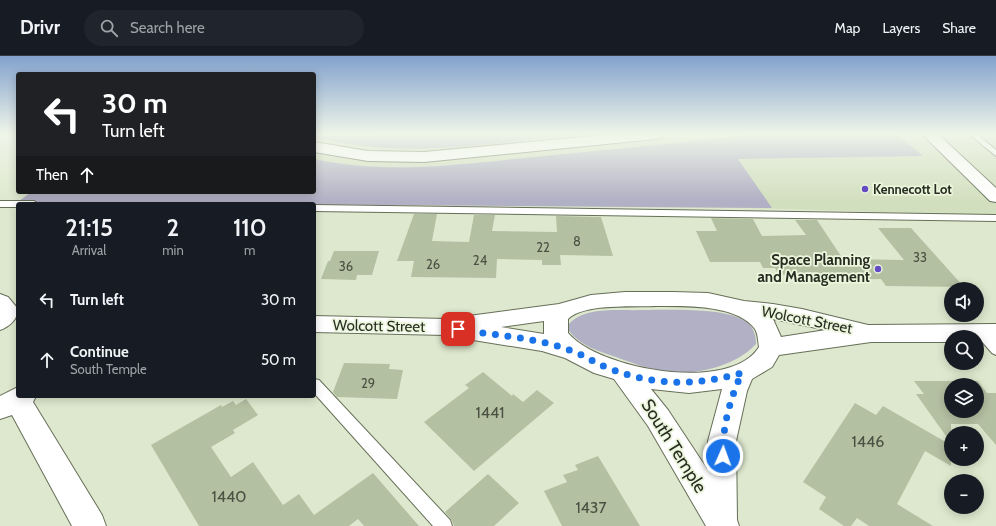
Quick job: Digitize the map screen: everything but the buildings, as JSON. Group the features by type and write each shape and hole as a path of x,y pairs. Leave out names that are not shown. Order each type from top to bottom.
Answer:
{"street":[{"path":"953,157 996,197"},
{"name":"Wolcott Street","path":"316,324 446,327 530,314 563,311 598,302 644,298 695,300 720,303 742,309 767,310 815,319 871,333"},
{"path":"446,327 542,342 572,351 608,368 624,373 641,378 680,383 717,379 742,373 764,360 771,347 768,332 763,323 755,315 742,309"},
{"path":"563,311 555,324 556,332 562,342 572,351"},
{"name":"Wolcott Street","path":"771,347 871,333 991,339"},
{"name":"South Temple","path":"624,373 658,418 722,523"},
{"name":"South Temple","path":"722,523 722,441 734,391 742,373"},
{"path":"14,402 90,526"}],"lane":[{"path":"0,204 16,204"},
{"path":"316,208 996,218"},
{"path":"316,386 444,526"}],"shaded area":[{"path":"316,157 996,157 996,216 790,209 457,204 102,194 316,194"},
{"path":"537,157 865,157 738,159 772,208 316,204 316,202 18,202 28,194 316,194 316,159 341,164 396,167 424,167"},
{"path":"614,310 697,310 738,317 747,322 753,329 756,344 740,357 720,366 688,373 678,373 646,367 596,350 579,341 569,331 569,324 576,318 593,312"}],"place":[{"name":"Kennecott Lot","path":"865,189"},
{"name":"Space Planning and Management","path":"878,269"}],"route":[{"path":"458,329 542,342 572,351 608,368 641,378 660,381 680,383 704,381 742,373 734,391 722,441 723,456"}]}
